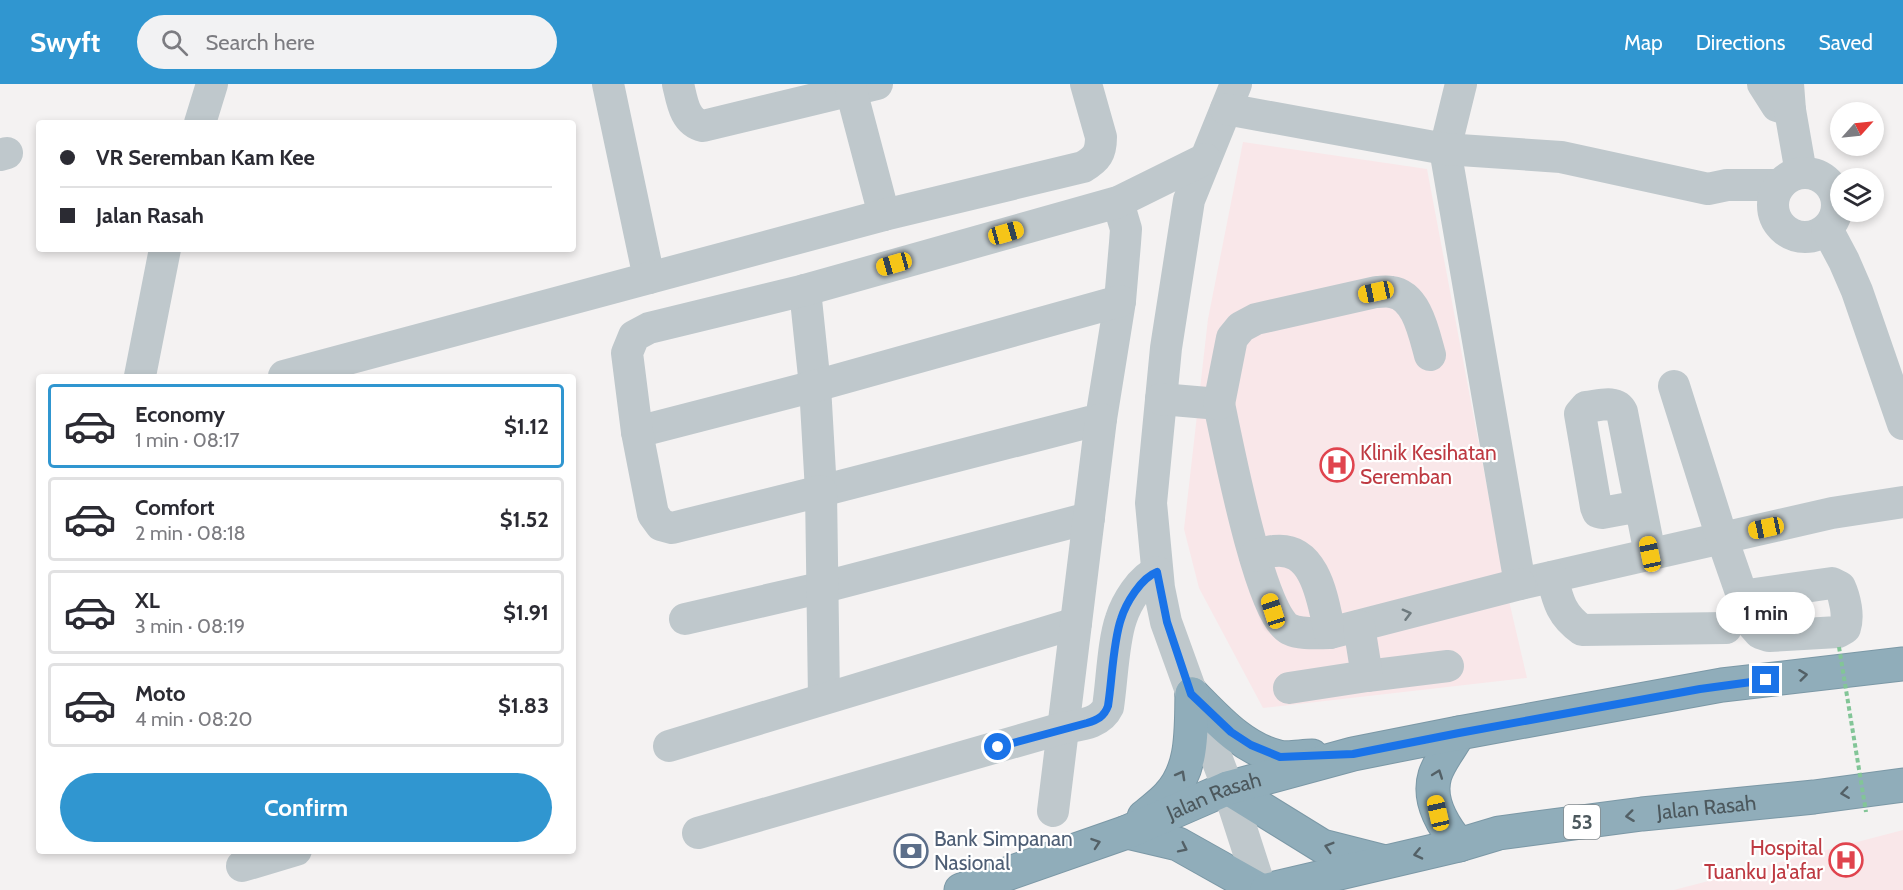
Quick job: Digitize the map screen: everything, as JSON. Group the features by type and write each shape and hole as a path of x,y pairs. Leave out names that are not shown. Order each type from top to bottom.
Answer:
{"highway":[{"name":"Jalan Rasah","path":"984,887 1127,832 1228,788 1353,754 1722,685 1903,664"},
{"path":"1191,694 1231,732 1251,745 1280,757 1353,754"},
{"path":"1127,832 1170,794 1186,769 1191,736 1191,694"},
{"path":"1459,733 1435,775 1433,794 1442,821 1459,845"},
{"name":"Jalan Rasah","path":"1267,890 1511,831 1903,785"},
{"path":"1228,788 1322,846 1386,862"},
{"path":"1127,832 1178,844 1261,890"},
{"path":"1344,890 1386,862"}],"street":[{"path":"201,120 212,84"},
{"path":"608,84 649,278"},
{"path":"678,84 686,112 696,125 703,126 864,87 884,215"},
{"path":"291,374 884,215 1083,167 1093,162 1099,154 1101,137 1086,84"},
{"path":"1461,84 1445,149 1520,584"},
{"path":"1763,84 1777,106 1789,97"},
{"path":"1261,890 1228,788 1191,694 1167,622 1157,572 1151,503 1166,348 1189,200 1231,97 1445,149 1561,157 1708,189 1727,202 1785,191 1817,175 1826,180 1833,189 1837,199 1837,210 1834,220 1827,229 1817,235 1807,237 1797,236 1780,224 1785,191 1789,97"},
{"path":"1101,419 672,528 665,527 652,514 637,432 627,352 634,336 649,328 805,290 1118,202 1205,159"},
{"path":"1053,811 1101,419 1120,301 1126,229 1118,202"},
{"path":"1827,229 1857,291 1903,424"},
{"path":"140,374 164,252"},
{"path":"805,290 815,386 821,491 824,698"},
{"path":"1430,355 1423,330 1410,305 1402,295 1391,291 1376,292 1256,319 1241,327 1232,338 1219,404 1239,498 1255,556 1273,611 1288,629 1310,633 1345,630 1520,584 1722,537 1832,513 1903,502"},
{"path":"637,432 815,386 1120,301"},
{"path":"1674,386 1742,596"},
{"path":"1161,399 1219,404"},
{"path":"1640,506 1650,554"},
{"path":"685,619 824,587 1089,518"},
{"path":"1255,556 1274,551 1287,552 1301,560 1314,573 1367,676"},
{"path":"698,832 1094,721 1105,713 1108,706 1121,619 1146,578 1157,572"},
{"path":"1552,577 1561,607 1570,621 1582,630 1726,628"},
{"path":"669,746 1076,623"},
{"path":"1289,688 1448,666"},
{"path":"243,869 285,854"}],"path":[{"path":"1839,647 1866,812"}],"shaded area":[{"name":"Klinik Kesihatan Seremban","path":"1243,142 1427,169 1506,588 1527,678 1263,708 1199,588 1184,529 1208,319"},
{"name":"Hospital Tuanku Ja'afar","path":"1903,830 1903,890 1674,890"}],"place":[{"name":"Klinik Kesihatan Seremban","path":"1337,465"},
{"name":"Bank Simpanan Nasional","path":"911,851"},
{"name":"Hospital Tuanku Ja'afar","path":"1846,860"}],"route":[{"path":"998,747 1101,718 1108,706 1121,619 1146,578 1157,572 1167,622 1191,694 1231,732 1251,745 1280,757 1353,754 1722,685 1766,680"}]}
